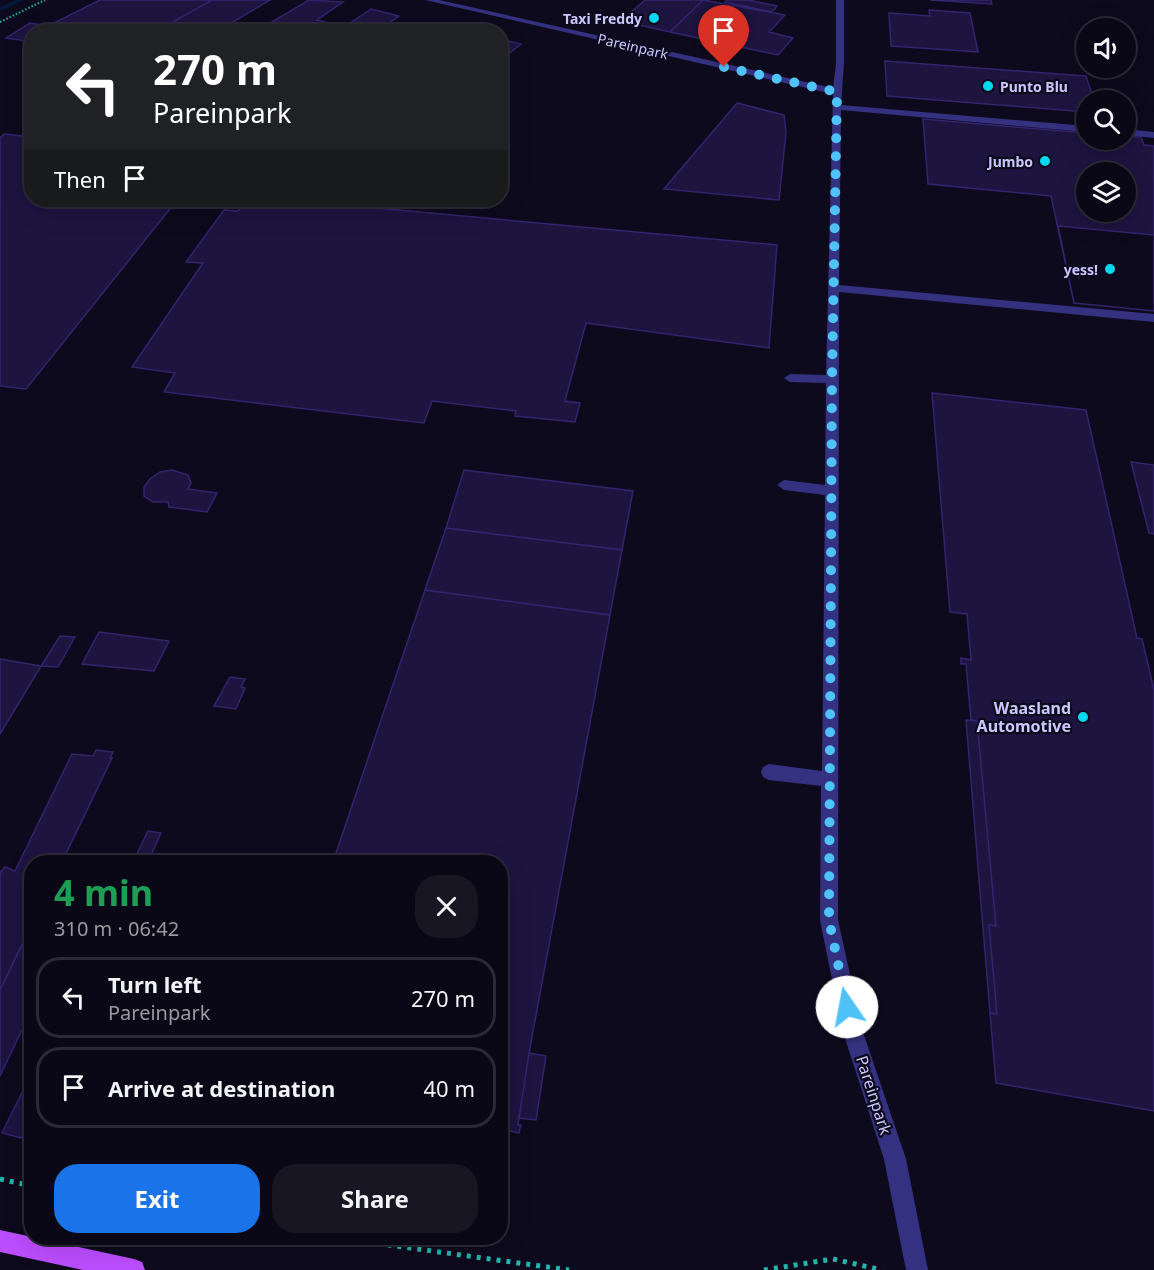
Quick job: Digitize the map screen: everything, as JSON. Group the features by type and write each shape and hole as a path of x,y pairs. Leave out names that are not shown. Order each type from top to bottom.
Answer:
{"main road":[{"path":"0,1241 134,1270"}],"street":[{"name":"Pareinpark","path":"429,0 837,92"},
{"name":"Pareinpark","path":"840,0 832,379 829,920 852,1029 895,1160 917,1270"},
{"path":"838,107 1076,128"},
{"path":"1136,133 1154,135"},
{"path":"834,288 1154,318"},
{"path":"790,378 832,379"},
{"path":"784,485 831,491"},
{"path":"769,772 831,780"}],"path":[{"path":"0,22 45,0"},
{"path":"0,1179 24,1184"},
{"path":"389,1245 569,1270"},
{"path":"764,1270 833,1259 882,1270"}],"building":[{"path":"100,0 212,0 169,24 52,24"},
{"path":"212,0 270,0 230,24 169,24"},
{"path":"309,0 343,2 317,20 328,24 268,24"},
{"name":"Taxi Freddy","path":"645,0 703,0 670,32 621,21"},
{"path":"703,0 785,15 769,32 793,38 778,55 670,32"},
{"path":"727,0 748,0 777,6 772,12 725,2"},
{"path":"930,0 991,0 992,4"},
{"path":"371,9 399,16 388,24 348,24"},
{"path":"929,10 970,13 978,52 891,46 889,13 930,16"},
{"path":"24,27 24,41 6,38"},
{"path":"508,41 521,44 508,54"},
{"name":"Punto Blu","path":"885,61 1076,75 1076,78 1087,78 1091,90 1076,90 1076,111 887,96"},
{"path":"737,103 784,115 786,132 779,200 664,189"},
{"path":"923,119 1076,132 1076,150 1136,150 1136,137 1141,137 1144,145 1154,146 1154,311 1074,303 1051,196 928,184"},
{"path":"4,134 24,136 24,207 171,207 26,389 0,386 0,138"},
{"path":"242,207 366,207 777,245 769,348 586,323 565,401 580,403 575,422 515,416 516,411 432,401 424,423 164,392 175,373 132,367 203,263 186,262 224,210 238,211"},
{"name":"yess!","path":"1058,226 1154,235 1154,311 1074,303"},
{"path":"932,393 1086,410 1137,638 1142,639 1154,690 1154,1111 996,1083 990,1013 997,1014 989,925 996,926 977,721 971,720 966,664 961,664 961,658 971,660 967,614 950,612"},
{"path":"1131,462 1154,465 1154,534 1149,533"},
{"path":"172,470 188,475 191,483 188,489 217,493 207,512 169,507 168,502 153,502 144,496 144,487 150,479 160,472"},
{"path":"464,470 633,491 622,550 446,528"},
{"path":"446,528 622,550 610,615 425,590"},
{"path":"425,590 610,615 529,1053 518,1125 521,1125 519,1133 508,1131 508,855 335,855"},
{"path":"99,632 169,641 154,671 82,664"},
{"path":"60,636 75,637 58,667 41,666"},
{"path":"0,659 41,666 0,734"},
{"path":"230,677 245,679 241,687 245,688 236,709 214,706"},
{"path":"966,720 977,721 996,926 989,925 997,1014 990,1013"},
{"path":"96,750 113,752 65,855 24,855 24,941 0,990 0,873 5,867 15,871 72,754 93,756"},
{"path":"148,831 161,833 151,855 136,855"},
{"path":"24,940 24,1026 0,1076 0,990"},
{"path":"529,1053 546,1056 536,1120 519,1118"},
{"path":"24,1088 24,1133 21,1138 2,1133"}],"waterway":[{"path":"0,9 21,0"}],"place":[{"name":"Taxi Freddy","path":"654,18"},
{"name":"Punto Blu","path":"988,86"},
{"name":"Jumbo","path":"1045,161"},
{"name":"yess!","path":"1110,269"},
{"name":"Waasland Automotive","path":"1083,717"}],"route":[{"path":"724,67 837,92 832,379 829,920 847,1007"}]}
